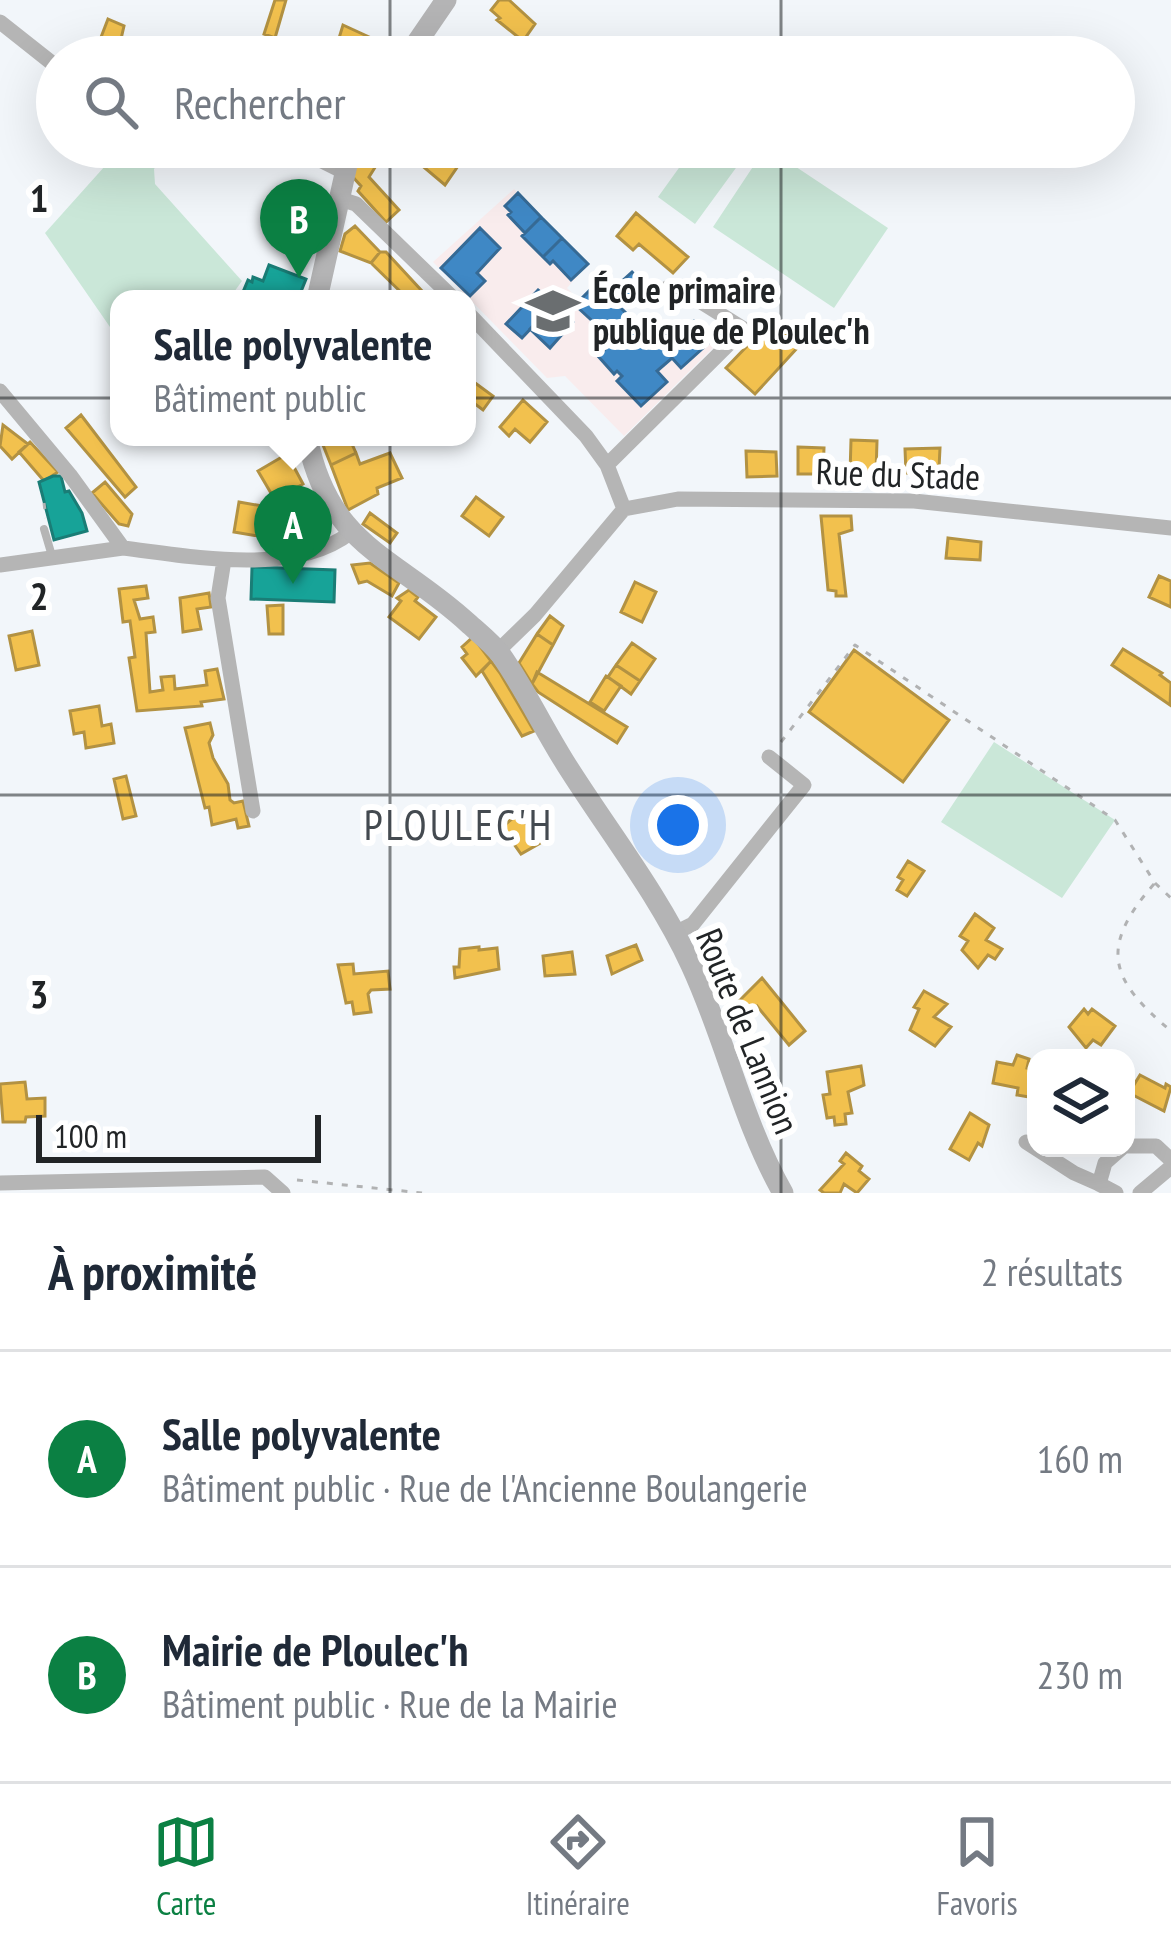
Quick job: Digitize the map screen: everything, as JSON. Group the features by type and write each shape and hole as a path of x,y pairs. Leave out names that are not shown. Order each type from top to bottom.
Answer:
{"street":[{"path":"421,36 446,0"},
{"path":"0,22 36,51"},
{"path":"336,168 344,172"},
{"path":"319,290 345,168"},
{"path":"337,198 356,204 445,290"},
{"path":"607,465 744,329 686,292 667,288"},
{"path":"476,321 586,436 607,465 624,509 535,615 498,651"},
{"path":"0,391 123,548"},
{"path":"0,565 123,548 224,560 298,556 339,541 350,533 329,503 309,446"},
{"name":"Rue du Stade","path":"624,509 678,499 914,500 1171,528"},
{"name":"Route de Lannion","path":"350,533 455,611 498,651 675,932 763,1157 783,1193"},
{"path":"224,560 218,598 254,811"},
{"path":"675,932 693,924 804,785 769,757"},
{"path":"1026,1142 1073,1173 1116,1193"},
{"path":"1135,1147 1156,1147 1171,1164 1140,1193"},
{"path":"1099,1184 1105,1163 1112,1157"},
{"path":"0,1184 265,1177 283,1193"}],"lane":[{"path":"44,530 52,556"}],"path":[{"path":"44,503 46,518"},
{"path":"769,757 854,645 1115,820 1155,883 1171,898"},
{"path":"1155,883 1132,910 1116,956 1124,986 1171,1031"},
{"path":"265,1177 422,1193"}],"shaded area":[{"name":"École primaire publique de Ploulec'h","path":"514,189 588,264 567,288 579,300 591,289 602,300 632,272 645,286 622,308 634,321 644,314 672,341 694,321 718,343 624,436 565,376 547,378 476,306 476,290 461,290 433,262"}],"green space":[{"path":"103,168 155,168 155,184 242,281 236,290 110,290 110,327 45,233"},
{"path":"679,168 736,168 695,224 658,197"},
{"path":"752,168 798,168 888,228 834,308 713,227"},
{"path":"994,742 1115,820 1062,898 941,822"}],"building: Logements":[{"path":"275,0 286,0 276,36 264,34"},
{"path":"499,0 509,0 535,24 527,36 517,36 491,10"},
{"path":"108,19 124,26 122,36 101,36"},
{"path":"343,25 367,36 340,36"},
{"path":"354,168 375,168 369,177 399,210 386,222 358,191 361,186 351,175"},
{"path":"425,168 457,168 445,185"},
{"path":"636,213 688,257 673,273 639,244 633,250 617,236"},
{"path":"355,226 380,252 371,263 340,251 345,234"},
{"path":"386,252 421,290 399,290 371,263"},
{"path":"772,320 799,346 755,394 726,368"},
{"path":"476,384 493,396 483,410 476,405"},
{"path":"523,400 547,422 530,442 515,429 509,436 500,427"},
{"path":"81,415 136,487 125,497 66,428"},
{"path":"3,425 28,444 12,459 0,446"},
{"path":"851,440 877,441 876,473 850,474"},
{"path":"30,442 58,472 44,481 19,452"},
{"path":"323,446 353,446 356,453 331,465"},
{"path":"798,447 824,448 823,474 798,474"},
{"path":"940,448 939,468 929,474 906,473 905,449"},
{"path":"746,451 776,452 777,476 747,477"},
{"path":"356,453 360,464 390,453 402,478 377,488 378,494 348,510 331,465"},
{"path":"287,454 303,484 275,500 258,471"},
{"path":"105,482 132,514 128,526 119,524 92,493"},
{"path":"476,497 503,517 489,536 462,516"},
{"path":"239,502 274,508 272,522 279,523 276,539 234,532"},
{"path":"370,513 397,533 390,543 363,524"},
{"path":"821,516 851,516 852,530 839,534 846,596 828,590"},
{"path":"948,538 981,542 980,560 946,558"},
{"path":"370,563 399,583 392,596 367,581 359,583 352,565"},
{"path":"1159,576 1171,581 1171,607 1149,597"},
{"path":"635,582 656,592 642,622 621,612"},
{"path":"146,586 148,598 134,600 140,619 153,617 155,632 146,633 150,692 163,690 161,677 174,676 175,689 207,685 205,671 217,669 224,699 201,702 202,706 137,711 129,658 135,657 130,621 123,622 119,589"},
{"path":"409,590 436,617 419,639 389,617 401,601 397,598"},
{"path":"209,593 211,607 197,609 201,629 183,632 180,598"},
{"path":"283,605 283,634 269,634 267,606"},
{"path":"550,616 563,626 553,645 537,634"},
{"path":"32,631 39,665 16,670 9,636"},
{"path":"537,634 553,645 532,684 519,663"},
{"path":"473,637 491,661 476,676 462,658 467,654 462,647"},
{"path":"632,643 655,659 640,681 616,665"},
{"path":"1123,649 1171,683 1170,705 1112,665"},
{"path":"854,650 949,720 903,782 809,712"},
{"path":"491,661 534,731 522,736 482,671"},
{"path":"616,665 640,681 631,694 608,677"},
{"path":"537,672 627,727 617,743 538,692 532,684"},
{"path":"606,676 621,686 604,711 590,702"},
{"path":"99,706 102,726 111,724 114,743 86,748 84,732 74,734 70,711"},
{"path":"210,723 213,758 228,784 230,800 243,801 249,826 238,828 236,819 212,825 209,807 205,808 185,728"},
{"path":"126,776 136,816 123,819 114,779"},
{"path":"518,814 542,842 521,854 502,827"},
{"path":"908,861 924,871 907,896 897,890 903,880 898,877"},
{"path":"975,914 994,928 986,940 1002,949 995,959 988,955 978,968 962,950 968,941 960,936"},
{"path":"636,945 642,960 612,974 607,956"},
{"path":"497,948 499,969 455,978 460,949"},
{"path":"572,952 575,974 545,976 543,956"},
{"path":"353,964 354,974 388,971 390,989 368,994 371,1012 354,1014 352,1002 346,1003 338,965"},
{"path":"762,978 805,1031 789,1045 757,1006 742,1016 734,1006"},
{"path":"924,991 947,1004 934,1017 951,1027 935,1046 910,1030 919,1009 914,1007"},
{"path":"1084,1009 1088,1014 1092,1009 1115,1026 1101,1045 1093,1040 1086,1048 1069,1027"},
{"path":"1017,1055 1027,1058 1027,1097 1017,1095 1018,1088 993,1083 997,1062 1013,1065"},
{"path":"861,1066 864,1085 848,1092 852,1113 845,1114 846,1124 835,1125 834,1117 827,1118 823,1095 830,1094 827,1072"},
{"path":"1140,1075 1171,1087 1164,1111 1135,1096"},
{"path":"25,1082 27,1099 45,1098 45,1116 3,1122 0,1084"},
{"path":"970,1113 989,1125 982,1146 978,1143 969,1160 950,1149"},
{"path":"846,1153 869,1179 857,1193 844,1184 840,1193 824,1193 820,1190 844,1164 840,1161"}],"building: Écoles":[{"path":"518,193 541,217 525,233 505,206"},
{"path":"541,217 562,238 543,257 522,236"},
{"path":"480,228 500,248 477,273 485,281 476,290 464,290 441,268"},
{"path":"562,238 588,264 571,280 543,257"},
{"path":"632,272 645,286 621,308 635,322 644,314 672,341 694,321 712,340 681,368 672,358 657,371 667,382 641,406 617,381 622,376 598,356 614,341 575,305 591,289 601,300"},
{"path":"538,290 554,304 522,338 506,324"},
{"path":"554,304 573,322 550,348 530,329"}],"building: Public":[{"path":"269,265 306,279 302,290 244,290 253,277 263,281"},
{"path":"61,476 87,531 54,540 39,482"},
{"path":"252,567 335,570 334,602 251,599"}],"place":[{"name":"Mairie de Ploulec'h","path":"299,278"},
{"name":"École primaire publique de Ploulec'h","path":"553,311"},
{"name":"Salle polyvalente","path":"293,584"}],"district":[{"name":"PLOULEC'H","path":"459,825"}]}
